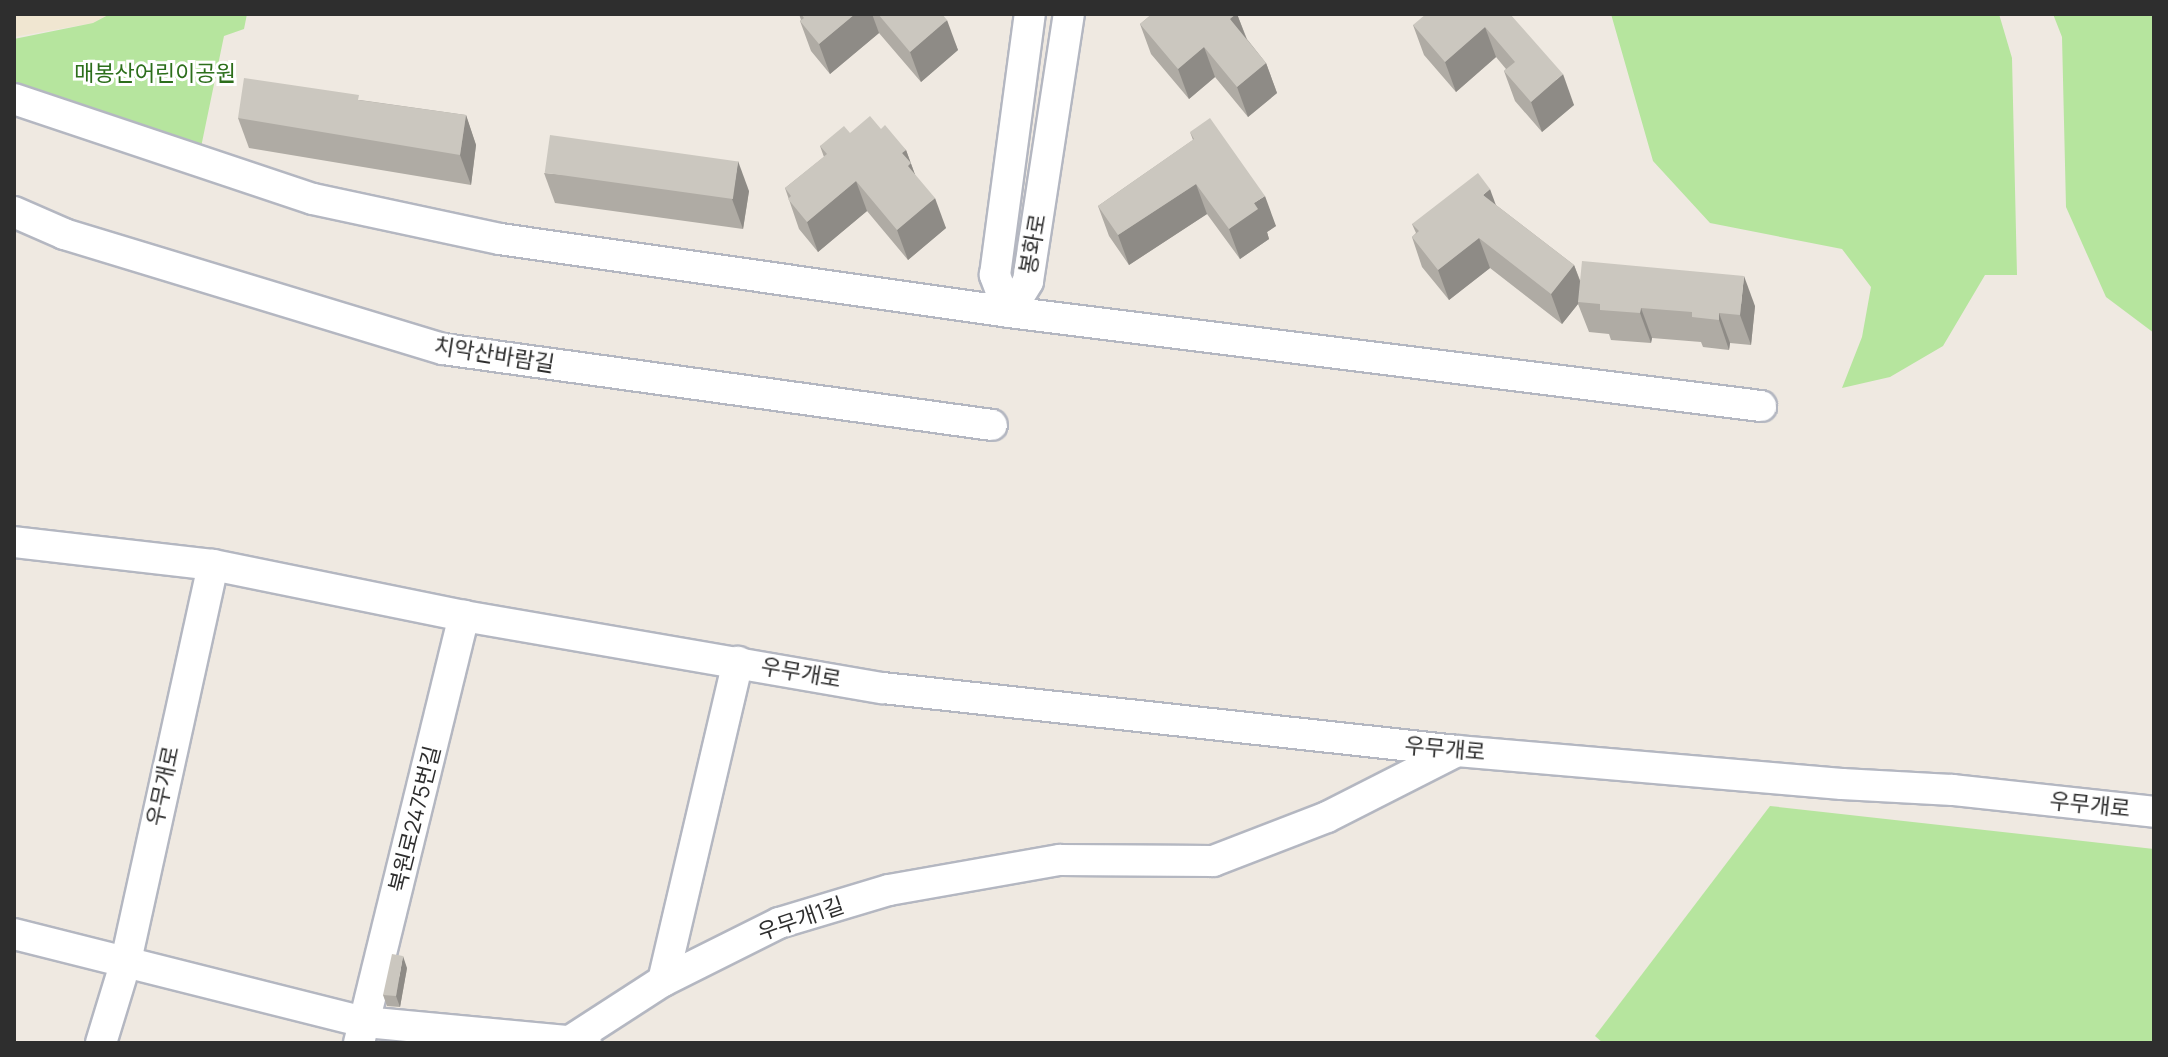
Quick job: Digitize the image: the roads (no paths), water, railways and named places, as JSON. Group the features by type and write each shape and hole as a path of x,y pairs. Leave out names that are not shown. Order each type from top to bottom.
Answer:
{"street":[{"name":"봉화로","path":"1009,312 995,275 1030,14"},
{"name":"봉화로","path":"1009,312 1028,281 1069,14"},
{"path":"14,99 313,199 500,239 1009,312 1761,406"},
{"name":"치악산바람길","path":"14,212 64,234 443,349 992,425"},
{"name":"우무개로","path":"14,542 213,565 464,616 883,688 1457,751 1842,784 1953,790 2154,812"},
{"name":"우무개로","path":"126,961 213,565"},
{"name":"북원로2475번길","path":"362,1032 464,616"},
{"name":"우무개로","path":"663,981 738,662"},
{"name":"우무개1길","path":"574,1043 663,981 779,923 889,890 1060,860 1213,861 1327,817 1457,751"},
{"path":"14,934 126,961 362,1032 574,1043"},
{"path":"101,1043 126,961"}],"park label":[{"name":"매봉산어린이공원","path":"155,74"}]}
